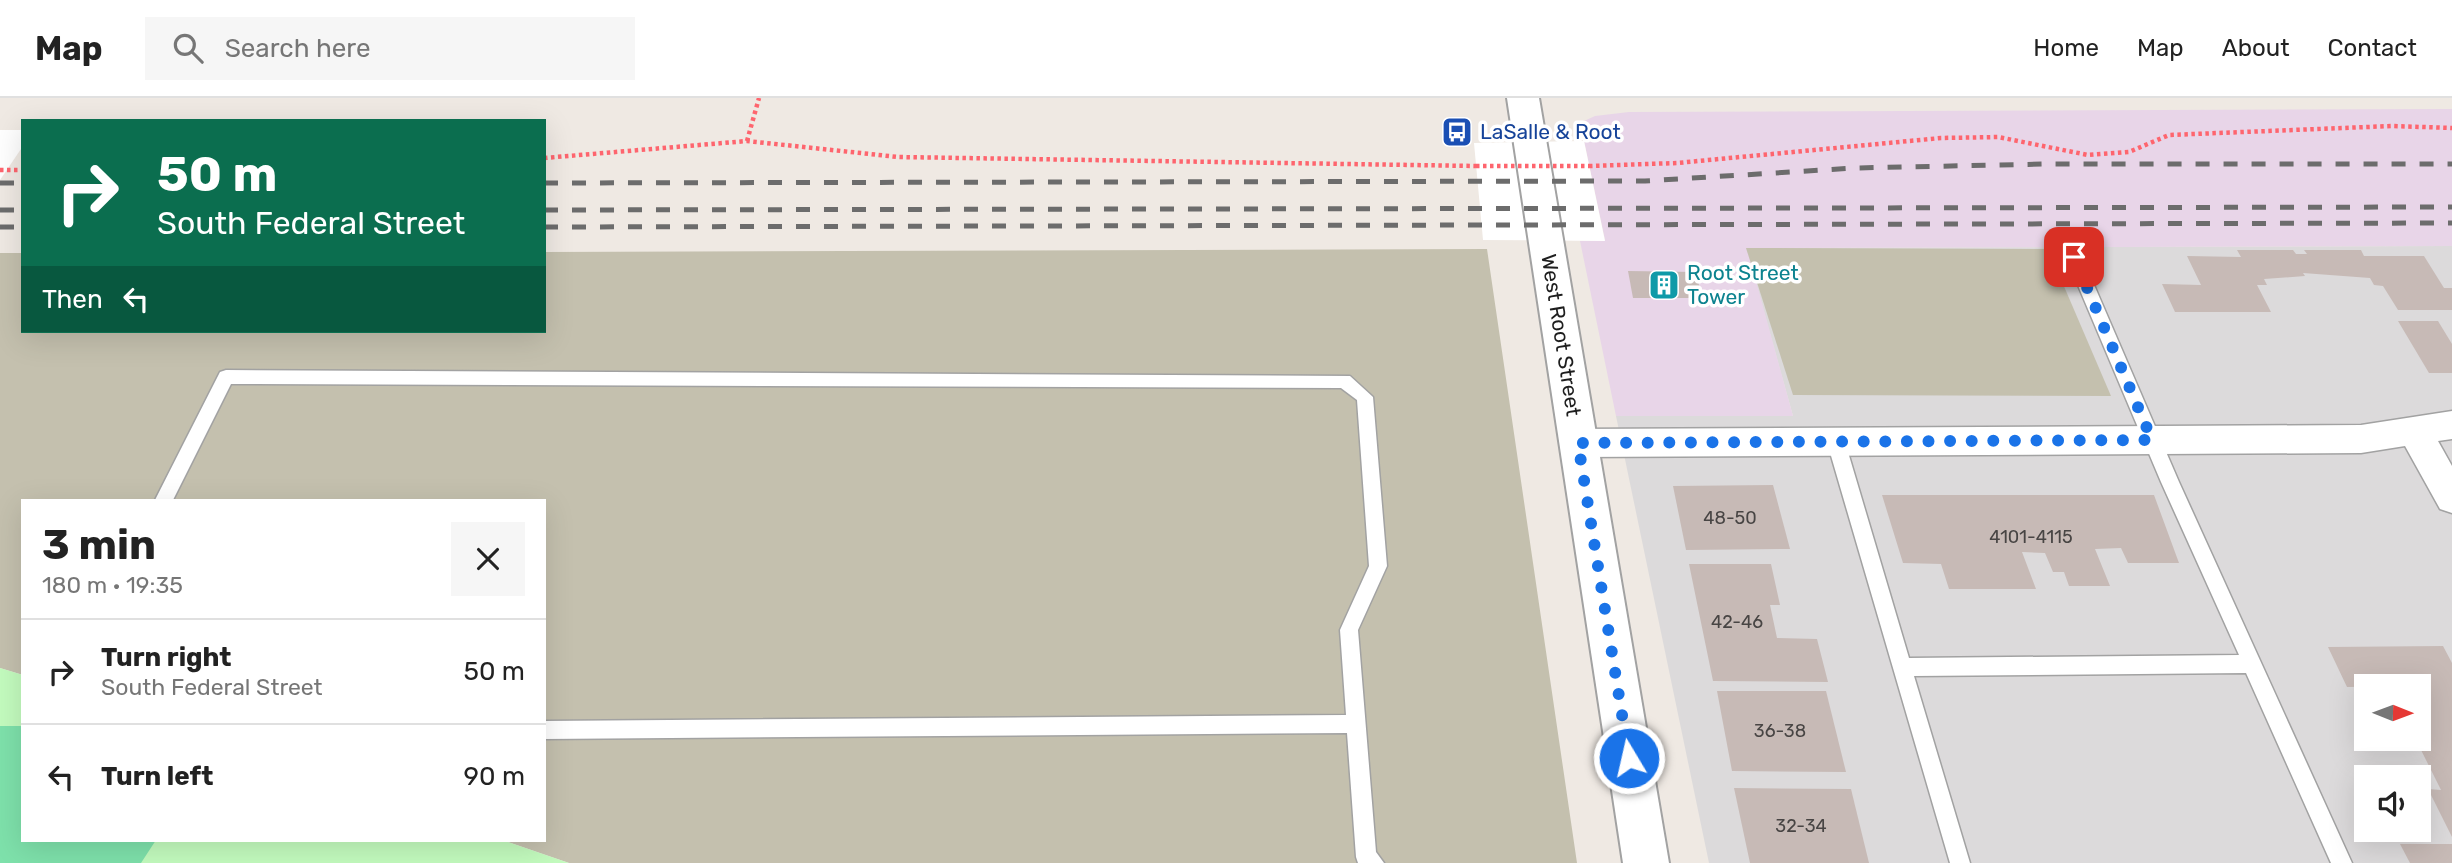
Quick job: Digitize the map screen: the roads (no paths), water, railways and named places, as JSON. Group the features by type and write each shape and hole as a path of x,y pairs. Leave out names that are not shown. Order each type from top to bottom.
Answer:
{"street":[{"name":"West Root Street","path":"1523,98 1646,863"},
{"path":"1578,443 2361,439 2452,425"},
{"path":"2414,430 2452,498"}],"lane":[{"path":"2074,257 2152,440 2342,863"},
{"path":"165,499 226,377 1344,381 1365,397 1378,566 1349,630 1366,858 1374,863"},
{"path":"1836,442 1960,863"},
{"path":"1902,667 2252,664"},
{"path":"546,730 1356,724"}],"railway":[{"path":"546,183 1645,181 1855,168 2047,164 2452,164"},
{"path":"0,183 21,183"},
{"path":"546,210 2452,207"},
{"path":"0,210 21,210"},
{"path":"546,227 2452,223"},
{"path":"0,227 21,227"}],"place":[{"name":"LaSalle & Root","path":"1457,132"},
{"name":"Root Street Tower","path":"1664,285"}]}
